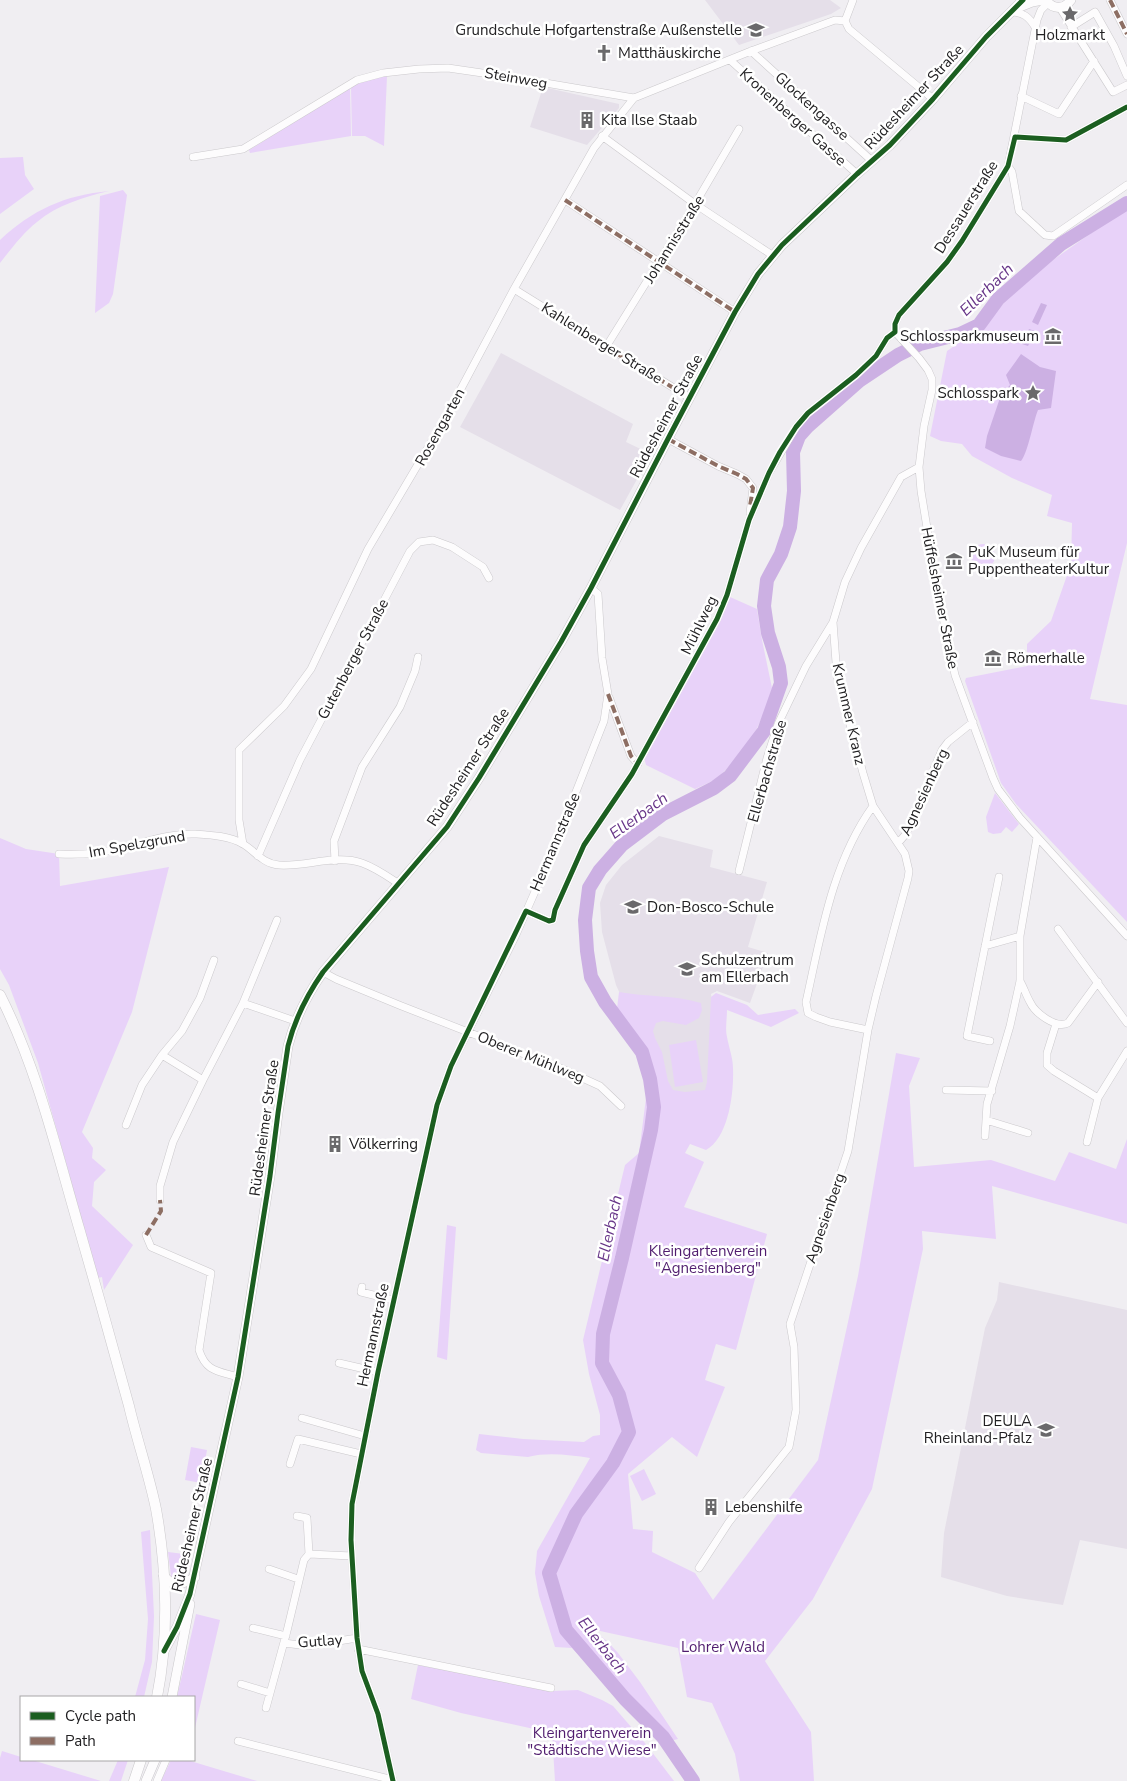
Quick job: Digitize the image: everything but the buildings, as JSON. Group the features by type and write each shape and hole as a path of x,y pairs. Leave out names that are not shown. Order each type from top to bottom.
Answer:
{"main road":[{"path":"0,995 22,1046 41,1098 104,1313 156,1509 163,1574 164,1651 157,1696"},
{"path":"134,1781 141,1761"}],"street":[{"path":"853,0 845,21 849,30 933,99"},
{"name":"Rüdesheimer Straße","path":"164,1651 177,1627 195,1577 238,1377 270,1176 288,1046 295,1021 306,997 323,972 447,827 479,778 591,588 735,312 758,274 772,255 890,145 933,99 986,37 1023,0"},
{"path":"1046,1 1055,8 1060,8 1068,5 1071,0"},
{"path":"1110,0 1127,34"},
{"name":"Rüdesheimer Straße","path":"1010,12 1032,2 1046,1"},
{"name":"Dessauerstraße","path":"895,332 895,324 899,315 947,262 1008,166 1035,27 1046,1"},
{"path":"1060,8 1113,92 1127,85"},
{"path":"1010,12 1028,17 1035,27"},
{"path":"1071,27 1095,12 1114,46 1127,76"},
{"path":"634,98 835,20 845,21"},
{"name":"Glockengasse","path":"751,51 872,161"},
{"name":"Kronenberger Gasse","path":"730,60 857,174"},
{"path":"1021,96 1059,114 1062,113 1094,61"},
{"name":"Steinweg","path":"193,157 243,149 357,80 383,73 448,68 634,98"},
{"name":"Rosengarten","path":"243,844 239,820 239,750 284,706 311,669 368,549 441,426 514,289 594,148 634,98"},
{"path":"1015,137 1066,140 1127,107"},
{"name":"Johannisstraße","path":"606,347 696,204 739,130"},
{"path":"602,136 696,204 772,255"},
{"name":"Dessauerstraße","path":"1008,166 1012,172 1019,211 1045,235 1053,236 1127,185"},
{"path":"565,200 735,312"},
{"name":"Kahlenberger Straße","path":"514,289 690,398"},
{"name":"Hüffelsheimer Straße","path":"895,332 928,370 932,385 919,467 936,589 955,675 998,789 1020,818 1127,936"},
{"name":"Mühlweg","path":"526,911 549,921 553,920 555,910 584,845 638,764 717,619 727,595 749,520 769,473 796,427 808,413 856,375 876,356 888,338 895,332"},
{"name":"Mühlweg","path":"668,439 746,479 753,488 749,520"},
{"name":"Krummer Kranz","path":"873,806 840,692 835,658 834,622 845,582 861,548 901,477 919,467"},
{"name":"Gutenberger Straße","path":"258,856 300,760 410,551 419,542 439,541 452,547 483,568 489,578"},
{"name":"Hermannstraße","path":"591,588 598,594 602,658 608,694 628,749 638,764"},
{"name":"Ellerbachstraße","path":"739,871 775,732 806,666 834,622"},
{"path":"335,861 334,841 362,767 400,707 415,671 418,657"},
{"name":"Hermannstraße","path":"238,1741 393,1780 378,1714 362,1671 357,1638 352,1556 352,1504 364,1436 437,1105 451,1066 551,855 604,721 608,694"},
{"name":"Agnesienberg","path":"898,843 906,834 942,750 948,742 973,722"},
{"path":"868,1030 816,1018 808,1013 806,1002 826,912 836,880 847,851 862,822 873,806"},
{"name":"Agnesienberg","path":"699,1568 729,1522 789,1447 796,1410 794,1347 790,1324 848,1151 868,1030 908,878 908,863 905,854 873,806"},
{"name":"Im Spelzgrund","path":"59,854 102,852 167,837 192,834 222,838 243,844 268,863 280,865 350,861 361,863 399,884"},
{"path":"985,1136 987,1104 1010,1026 1020,980 1020,936 1037,837"},
{"path":"990,1041 967,1036 999,877"},
{"path":"160,1200 160,1186 173,1142 243,1003 277,920"},
{"path":"1058,929 1127,1023"},
{"path":"985,946 1020,936"},
{"path":"126,1125 142,1085 162,1055 182,1031 195,1006 214,960"},
{"name":"Oberer Mühlweg","path":"323,972 345,983 565,1070 605,1090 622,1106"},
{"path":"1020,980 1032,1006 1056,1024 1062,1025 1068,1023 1098,982"},
{"path":"243,1003 295,1021"},
{"path":"1056,1024 1047,1053 1047,1065 1098,1098"},
{"path":"1086,1142 1098,1098 1127,1052"},
{"path":"162,1055 203,1080"},
{"path":"946,1090 992,1091"},
{"path":"986,1120 1028,1133"},
{"path":"146,1235 152,1247 211,1273 199,1350 202,1360 210,1369 238,1377"},
{"name":"Hermannstraße","path":"362,1287 361,1292 394,1300"},
{"name":"Hermannstraße","path":"339,1363 378,1372"},
{"path":"302,1418 364,1436"},
{"path":"290,1464 298,1438 361,1454"},
{"name":"Gutlay","path":"266,1708 285,1640 298,1579 304,1560 309,1554 307,1518 297,1516"},
{"path":"309,1554 352,1556"},
{"path":"269,1569 298,1579"},
{"path":"163,1574 170,1582 178,1585 195,1577"},
{"name":"Rüdesheimer Straße","path":"172,1696 189,1613 190,1594"},
{"name":"Gutlay","path":"253,1628 308,1646 357,1638"},
{"path":"358,1649 551,1688"},
{"path":"241,1684 270,1693"},
{"path":"146,1781 155,1761"},
{"path":"157,1781 166,1761"}],"shaded area":[{"name":"Grundschule Hofgartenstraße Außenstelle","path":"705,0 830,0 841,8 831,14 739,45"},
{"path":"543,87 619,104 619,108 587,145 530,127"},
{"path":"1041,303 1047,305 1038,325 1032,322"},
{"path":"1029,329 1035,331 1028,346 1022,344"},
{"path":"501,353 633,424 626,442 651,454 620,510 460,427"},
{"path":"1021,354 1040,367 1056,371 1051,408 1038,410 1024,457 1021,461 1001,456 985,448 987,436 1001,395 1010,385 1006,375"},
{"name":"Schulzentrum am Ellerbach","path":"659,836 713,850 710,867 767,882 748,947 768,953 750,1003 717,991 711,994 727,1105 657,1113 641,1039 616,985 602,932 600,903 606,885 622,865"},
{"name":"DEULA Rheinland-Pfalz","path":"999,1282 1127,1310 1127,1549 1080,1540 1063,1605 1007,1596 941,1577 944,1533 985,1328 997,1300"}],"green space":[{"path":"387,76 384,146 365,136 352,136 351,87 364,81"},
{"path":"350,87 351,136 250,153 249,150"},
{"path":"23,157 25,175 34,189 0,214 0,158"},
{"path":"123,190 127,195 113,294 109,303 95,313 100,196"},
{"path":"109,191 71,202 45,216 22,236 0,263 0,240 24,220 64,200"},
{"path":"1127,210 1127,543 1090,699 1127,705 1127,922 1016,804 1001,783 965,681 966,678 1027,666 1027,644 1051,621 1071,564 1072,523 1047,516 1052,495 1012,478 972,456 962,444 941,441 930,436 947,351 986,324 1007,299 1053,260"},
{"path":"983,544 988,545 994,551 994,561 988,567 983,568 978,567 972,561 971,556 972,551 978,545"},
{"path":"730,597 757,609 772,688 765,711 751,741 717,779 695,789 646,765 644,757 717,627"},
{"path":"995,793 1019,824 1012,832 1006,827 1001,833 993,834 988,832 986,817"},
{"path":"0,838 26,849 59,854 60,886 169,867 132,1012 82,1132 93,1148 92,1158 106,1170 94,1182 92,1206 133,1245 104,1290 102,1277 98,1278 38,1063 9,985 0,969"},
{"path":"619,992 691,1000 701,1003 702,1010 699,1018 686,1025 663,1021 656,1023 653,1031 662,1052 668,1081 673,1090 685,1092 705,1090 711,997 716,993 747,1005 758,1015 795,1009 799,1013 771,1027 727,1010 726,1034 733,1068 729,1113 725,1125 714,1144 706,1150 690,1144 685,1153 704,1162 684,1207 767,1234 736,1350 716,1344 705,1380 725,1387 697,1457 672,1437 628,1474 633,1529 653,1531 652,1552 695,1573 713,1600 818,1460 858,1276 896,1053 920,1058 909,1086 914,1167 991,1160 1055,1181 1069,1152 1116,1169 1127,1139 1127,1224 992,1186 996,1239 922,1231 923,1249 872,1489 813,1599 765,1661 811,1732 814,1781 740,1781 735,1754 712,1703 687,1697 678,1648 591,1629 607,1641 618,1653 678,1739 662,1743 572,1648 555,1647 539,1596 535,1573 537,1551 590,1458 551,1454 528,1457 481,1453 476,1450 479,1434 523,1439 584,1442 593,1436 600,1435 600,1415 589,1374 583,1340 625,1165 639,1153 647,1090 639,1056 634,1044 615,1025"},
{"path":"696,1040 703,1082 675,1087 669,1045"},
{"path":"447,1225 456,1227 447,1360 437,1357"},
{"path":"191,1447 207,1450 201,1483 185,1480"},
{"path":"644,1469 656,1494 642,1501 630,1476"},
{"path":"150,1530 154,1616 152,1662 144,1696 135,1696 145,1660 148,1619 141,1532"},
{"path":"168,1552 192,1555 188,1573 180,1580 175,1580 171,1576"},
{"path":"196,1614 220,1620 195,1728 195,1696 177,1696"},
{"name":"Kleingartenverein \"Städtische Wiese\"","path":"418,1665 553,1691 578,1690 602,1700 613,1706 674,1781 555,1781 552,1733 461,1713 411,1699"},
{"path":"2,1751 20,1757 20,1761 35,1761 101,1781 0,1781 0,1758"},
{"path":"118,1761 128,1761 121,1781 109,1781"},
{"path":"171,1761 190,1761 257,1781 161,1781"}],"waterway":[{"name":"Ellerbach","path":"693,1781 663,1737 625,1699 566,1630 549,1573 576,1514 613,1463 629,1432 619,1395 602,1363 603,1334 651,1130 654,1107 650,1079 642,1052 605,1002 591,977 585,920 589,888 600,870 622,845 663,814 714,788 730,776 764,731 781,683 779,667 768,633 764,606 767,580 781,554 790,527 794,491 793,452 799,436 859,381 898,355 920,344 960,334 979,325 998,299 1061,244 1127,203"}],"marked path":[{"path":"1110,0 1127,34"},
{"path":"565,200 735,312"},
{"path":"606,347 690,398"},
{"path":"668,439 746,479 753,488 750,506"},
{"path":"608,694 631,756 638,764"},
{"path":"146,1235 161,1211 160,1200"}],"cycle path":[{"path":"164,1651 177,1627 190,1594 238,1377 270,1176 288,1046 294,1026 307,998 323,972 447,827 479,778 561,642 591,588 735,312 758,274 782,245 890,145 933,99 986,37 1023,0"},
{"path":"393,1781 378,1714 362,1671 357,1638 351,1540 352,1504 378,1372 437,1105 451,1066 526,911 549,921 553,920 555,910 584,845 632,774 717,619 727,595 749,520 769,473 796,427 808,413 856,375 876,356 887,338 895,332 895,324 899,315 947,262 962,241 1008,166 1015,137 1066,140 1127,107"}],"place":[{"name":"Holzmarkt","path":"1070,14"},
{"name":"Grundschule Hofgartenstraße Außenstelle","path":"756,30"},
{"name":"Matthäuskirche","path":"604,53"},
{"name":"Kita Ilse Staab","path":"587,120"},
{"name":"Schlossparkmuseum","path":"1053,336"},
{"name":"Schlosspark","path":"1033,393"},
{"name":"PuK Museum für PuppentheaterKultur","path":"954,561"},
{"name":"Römerhalle","path":"993,658"},
{"name":"Don-Bosco-Schule","path":"633,907"},
{"name":"Schulzentrum am Ellerbach","path":"687,969"},
{"name":"Völkerring","path":"335,1144"},
{"name":"DEULA Rheinland-Pfalz","path":"1046,1430"},
{"name":"Lebenshilfe","path":"711,1507"}],"park label":[{"name":"Kleingartenverein \"Agnesienberg\"","path":"708,1260"},
{"name":"Lohrer Wald","path":"723,1647"}]}
